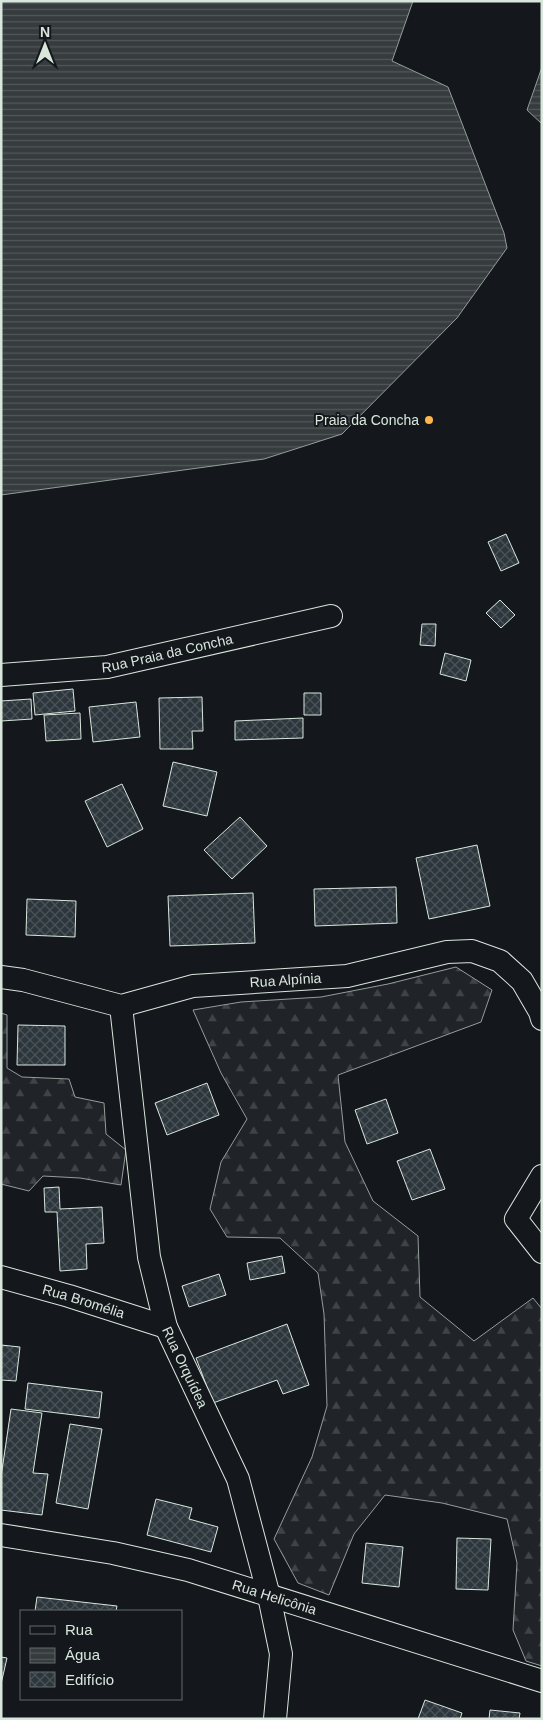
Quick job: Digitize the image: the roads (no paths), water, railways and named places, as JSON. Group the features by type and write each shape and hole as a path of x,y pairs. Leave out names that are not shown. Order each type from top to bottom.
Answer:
{"street":[{"name":"Rua Praia da Concha","path":"1,675 107,667 331,616"},
{"name":"Rua Alpínia","path":"121,1006 193,986 347,976 448,952 472,950 500,962 522,981 542,1019"},
{"path":"1,977 23,980 121,1006"},
{"name":"Rua Orquídea","path":"121,1006 149,1257 166,1327 238,1479 281,1654 275,1719"},
{"path":"542,1176 516,1218 542,1252"},
{"name":"Rua Bromélia","path":"1,1277 70,1296 166,1327"},
{"name":"Rua Helicônia","path":"1,1535 113,1553 188,1570 542,1681"}],"water":[{"path":"1,1 413,1 392,61 448,87 504,233 507,248 457,318 342,434 264,459 1,495"},
{"path":"542,67 542,124 527,110"}],"place":[{"name":"Praia da Concha","path":"429,420"}]}
